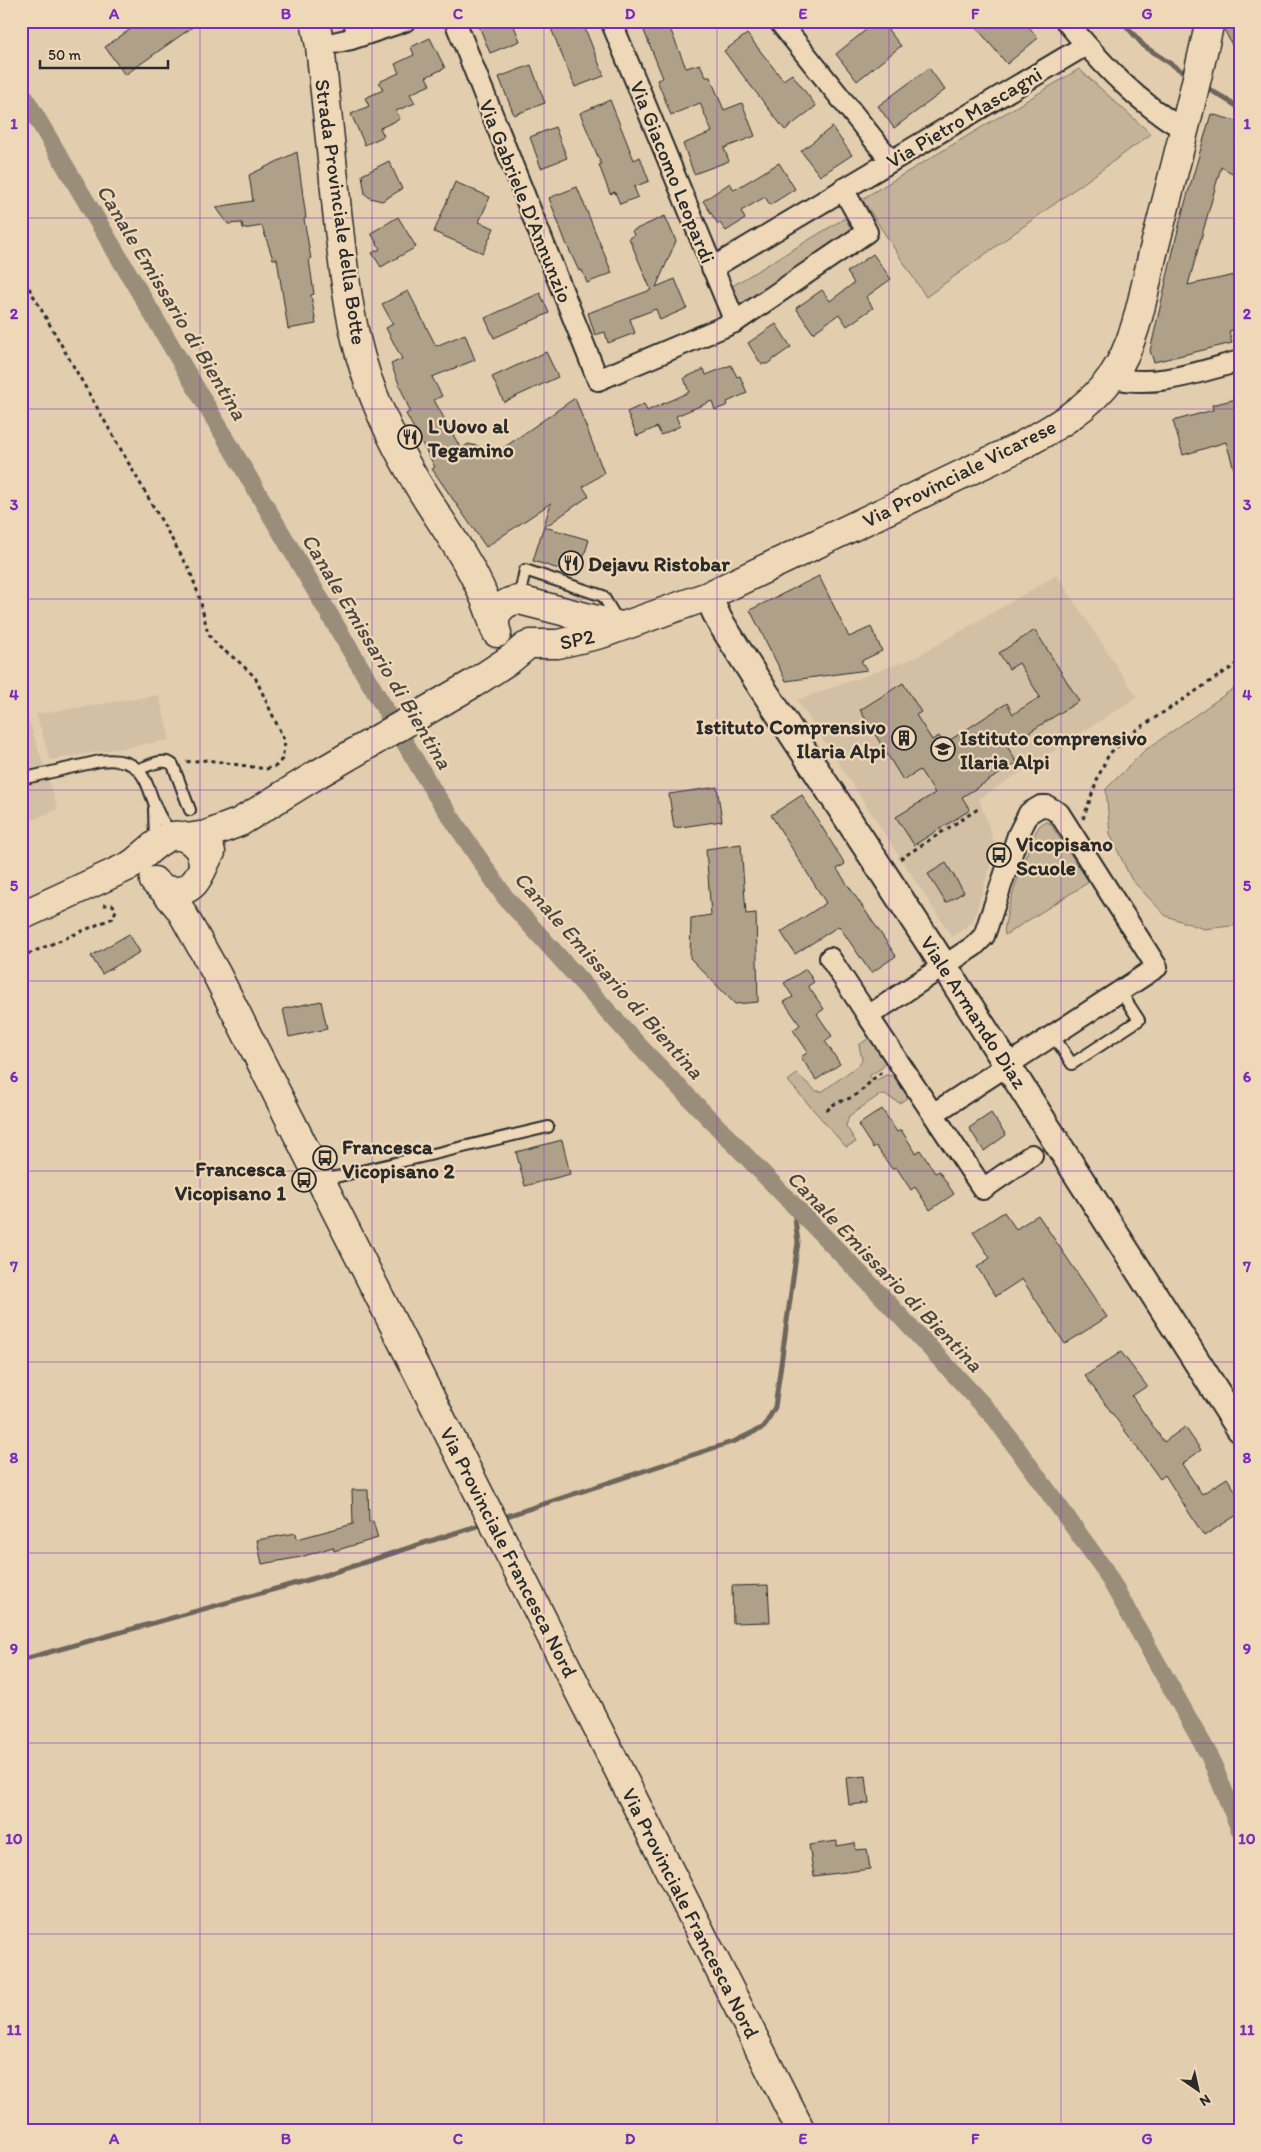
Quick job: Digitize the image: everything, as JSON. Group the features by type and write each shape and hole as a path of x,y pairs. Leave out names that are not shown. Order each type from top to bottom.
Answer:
{"main road":[{"name":"Via Provinciale Vicarese","path":"621,626 708,596 1017,448 1078,410 1111,377 1131,340 1193,100 1209,29"},
{"name":"Strada Provinciale della Botte","path":"317,34 342,250 353,324 362,363 382,415 409,470 465,557 488,602 497,632"},
{"name":"Strada Provinciale della Botte","path":"465,557 492,582 524,601"},
{"name":"SP2","path":"524,601 621,626"},
{"path":"21,916 129,866 167,842 206,835 240,822 316,775 481,679 512,658 540,633 542,619 535,606 524,601 502,606 496,616 499,642 496,655 481,679"},
{"name":"SP2","path":"528,645 570,642 621,626"},
{"path":"497,632 510,646 528,645"},
{"path":"98,880 124,876 180,891 199,874 217,844 240,822"},
{"path":"167,842 196,845 200,851 199,874 202,932 216,973"},
{"path":"167,842 147,863 148,870 158,885 180,909 216,973"},
{"name":"Via Provinciale Francesca Nord","path":"216,973 801,2131"}],"street":[{"path":"317,34 405,21"},
{"name":"Via Gabriele D'Annunzio","path":"455,21 598,380 735,322"},
{"name":"Via Giacomo Leopardi","path":"611,21 735,322"},
{"path":"779,21 891,161"},
{"path":"1066,21 1121,83 1150,109 1185,130"},
{"name":"Via Pietro Mascagni","path":"712,268 1086,45"},
{"path":"735,322 867,232 842,189"},
{"path":"1111,377 1146,382 1171,379 1240,361"},
{"name":"Viale Armando Diaz","path":"708,596 719,620 755,678 1008,1065 1240,1429"},
{"path":"868,1016 974,946 984,936 1018,835 1030,813 1041,806 1053,809 1059,813 1158,967 933,1114"},
{"path":"830,958 983,1189 1032,1155"}],"lane":[{"path":"21,779 112,760 127,762 139,769 151,798 170,831 167,842"},
{"path":"139,769 166,761 173,765 190,810"},
{"path":"151,798 155,814 167,842"},
{"path":"1053,1035 1072,1064 1139,1020 1120,991"},
{"path":"320,1181 548,1127"}],"path":[{"path":"21,274 190,571 200,599 208,634 219,647 256,677 285,742 282,759 272,768 266,769 207,760 194,760 173,765"},
{"path":"1077,842 1088,803 1109,754 1135,731 1240,662"},
{"path":"897,861 978,809"},
{"path":"21,956 96,927 113,918 116,910 113,905 101,904 93,907"},
{"path":"827,1111 837,1101 858,1093 872,1078 900,1063"}],"shaded area":[{"path":"1079,69 1151,134 926,297 862,199"},
{"path":"845,218 853,232 741,310 729,288"},
{"name":"Istituto comprensivo Ilaria Alpi","path":"1057,575 1137,697 979,799 996,847 973,922 952,937 797,700 914,658"},
{"path":"1240,684 1240,925 1204,929 1166,916 1131,879 1110,834 1106,789 1144,751"},
{"path":"159,695 170,740 50,760 36,714"},
{"path":"21,696 58,809 21,825"},
{"path":"1045,822 1050,823 1089,882 1005,935 1007,916 1022,866 1037,830"},
{"path":"869,1038 885,1061 883,1067 869,1076 875,1081 886,1075 893,1076 908,1097 900,1103 885,1095 878,1096 849,1116 846,1126 856,1142 846,1147 788,1081 797,1074 816,1091 823,1091 860,1064 862,1059 859,1045"}],"building":[{"path":"142,21 201,21 125,75 105,47"},
{"path":"477,21 512,21 520,41 490,53"},
{"path":"548,21 582,21 604,76 575,87"},
{"path":"640,21 667,21 686,68 700,64 706,77 710,77 724,110 742,103 755,136 724,148 729,161 694,174 683,144 712,132 700,103 671,115 657,80 663,78"},
{"path":"877,21 881,21 901,46 857,81 836,54"},
{"path":"971,21 1024,21 1038,38 1007,64"},
{"path":"1240,21 1240,61 1224,29"},
{"path":"747,34 783,80 792,74 816,106 785,130 724,51"},
{"path":"430,38 445,68 426,77 430,85 410,94 415,103 396,111 400,119 380,128 384,136 365,145 351,114 369,106 365,98 383,90 379,82 399,73 395,64 414,55 411,47"},
{"path":"531,65 545,103 514,115 499,77"},
{"path":"929,68 945,90 894,128 878,106"},
{"path":"610,100 634,160 640,157 649,181 634,187 638,197 620,204 615,192 610,194 599,165 601,164 580,113"},
{"path":"1211,114 1240,122 1240,177 1221,167 1188,285 1240,274 1240,328 1229,331 1232,343 1154,362 1150,351 1181,217"},
{"path":"555,127 567,158 541,168 530,137"},
{"path":"832,127 852,155 820,176 801,151"},
{"path":"297,152 306,218 304,219 311,259 309,259 314,294 311,295 316,324 288,329 277,259 273,259 262,226 243,229 242,223 228,224 216,207 253,201 249,175"},
{"path":"389,161 402,189 382,201 370,198 365,194 362,175"},
{"path":"779,163 795,189 770,205 765,197 741,211 745,219 726,231 720,223 718,224 703,201 730,183 734,190"},
{"path":"455,182 490,197 479,222 494,228 483,253 434,232"},
{"path":"577,187 612,273 587,283 582,270 579,271 566,243 549,198"},
{"path":"665,216 676,241 656,287 675,279 687,308 660,320 656,309 630,319 635,333 608,343 605,332 595,335 588,313 651,290 629,238 634,235 632,231"},
{"path":"398,217 416,247 381,267 372,253 380,249 371,233"},
{"path":"873,254 891,279 866,297 873,308 847,326 839,314 813,333 796,308 822,290 830,301 854,283 847,272"},
{"path":"408,291 436,346 465,334 475,360 432,377 442,396 434,400 461,449 468,444 481,447 489,458 575,398 604,473 583,487 589,496 545,527 589,540 578,575 533,561 551,503 486,547 432,469 435,467 406,414 410,411 391,364 402,359 386,328 393,324 382,304"},
{"path":"540,293 549,313 494,338 485,318"},
{"path":"776,324 791,347 767,364 761,364 748,343"},
{"path":"546,352 558,377 504,402 492,377"},
{"path":"731,365 737,377 740,376 747,393 727,402 728,405 715,410 712,401 676,416 680,426 661,435 657,427 637,436 627,412 644,404 647,411 689,392 684,378 704,369 706,375"},
{"path":"1240,398 1240,476 1236,476 1226,442 1183,455 1173,421 1213,410 1212,405"},
{"path":"819,576 849,637 871,627 882,651 861,661 867,670 786,681 750,610"},
{"name":"Istituto Comprensivo Ilaria Alpi","path":"1035,630 1079,701 1007,746 1017,763 962,797 970,810 914,845 896,817 935,793 920,770 903,780 860,710 903,683 921,712 916,715 932,740 939,736 944,744 1007,703 1013,714 1040,697 1019,663 1009,669 999,653"},
{"path":"717,787 722,821 674,828 669,794"},
{"path":"802,795 845,864 837,869 896,956 871,973 839,926 795,954 781,932 826,903 771,815"},
{"path":"741,844 746,914 756,913 758,1002 735,1004 690,958 691,918 711,915 706,849"},
{"path":"946,863 964,892 946,903 928,874"},
{"path":"129,934 140,952 102,974 91,956"},
{"path":"806,969 814,982 808,986 824,1009 817,1014 832,1036 825,1041 840,1064 816,1080 801,1057 808,1052 793,1030 800,1025 784,1002 793,997 784,983"},
{"path":"321,1001 327,1029 289,1037 283,1009"},
{"path":"882,1109 897,1132 901,1130 916,1153 920,1150 935,1173 939,1171 954,1194 930,1210 915,1187 911,1190 896,1167 892,1169 876,1146 873,1148 858,1125"},
{"path":"991,1113 1006,1135 984,1151 969,1128"},
{"path":"562,1140 570,1174 525,1186 516,1152"},
{"path":"1004,1212 1016,1229 1038,1215 1107,1317 1065,1344 1022,1279 996,1296 977,1267 990,1258 973,1232"},
{"path":"1121,1352 1147,1386 1132,1396 1164,1442 1185,1427 1201,1450 1182,1464 1202,1494 1227,1478 1240,1498 1240,1513 1204,1536 1165,1475 1160,1479 1085,1376"},
{"path":"352,1490 368,1490 369,1522 373,1521 378,1538 334,1551 333,1547 301,1557 262,1564 257,1540 296,1533 297,1539 353,1524"},
{"path":"768,1585 770,1622 733,1623 732,1586"},
{"path":"866,1776 869,1803 849,1805 846,1778"},
{"path":"837,1841 837,1846 855,1843 856,1850 867,1849 870,1869 814,1876 809,1845"}],"waterway":[{"path":"1122,21 1144,46 1189,76"},
{"path":"1204,86 1240,108"},
{"name":"Canale Emissario di Bientina","path":"21,91 434,792 505,897 641,1048 875,1289 995,1418 1104,1569 1209,1755 1240,1830"},
{"path":"501,1518 735,1441 764,1427 775,1407 798,1242 793,1204"},
{"path":"21,1660 322,1576 486,1523"}],"place":[{"name":"L'Uovo al Tegamino","path":"410,437"},
{"name":"Dejavu Ristobar","path":"571,563"},
{"name":"Istituto Comprensivo Ilaria Alpi","path":"904,738"},
{"name":"Istituto comprensivo Ilaria Alpi","path":"943,749"},
{"name":"Vicopisano Scuole","path":"999,855"},
{"name":"Francesca Vicopisano 2","path":"325,1158"},
{"name":"Francesca Vicopisano 1","path":"304,1180"}]}
